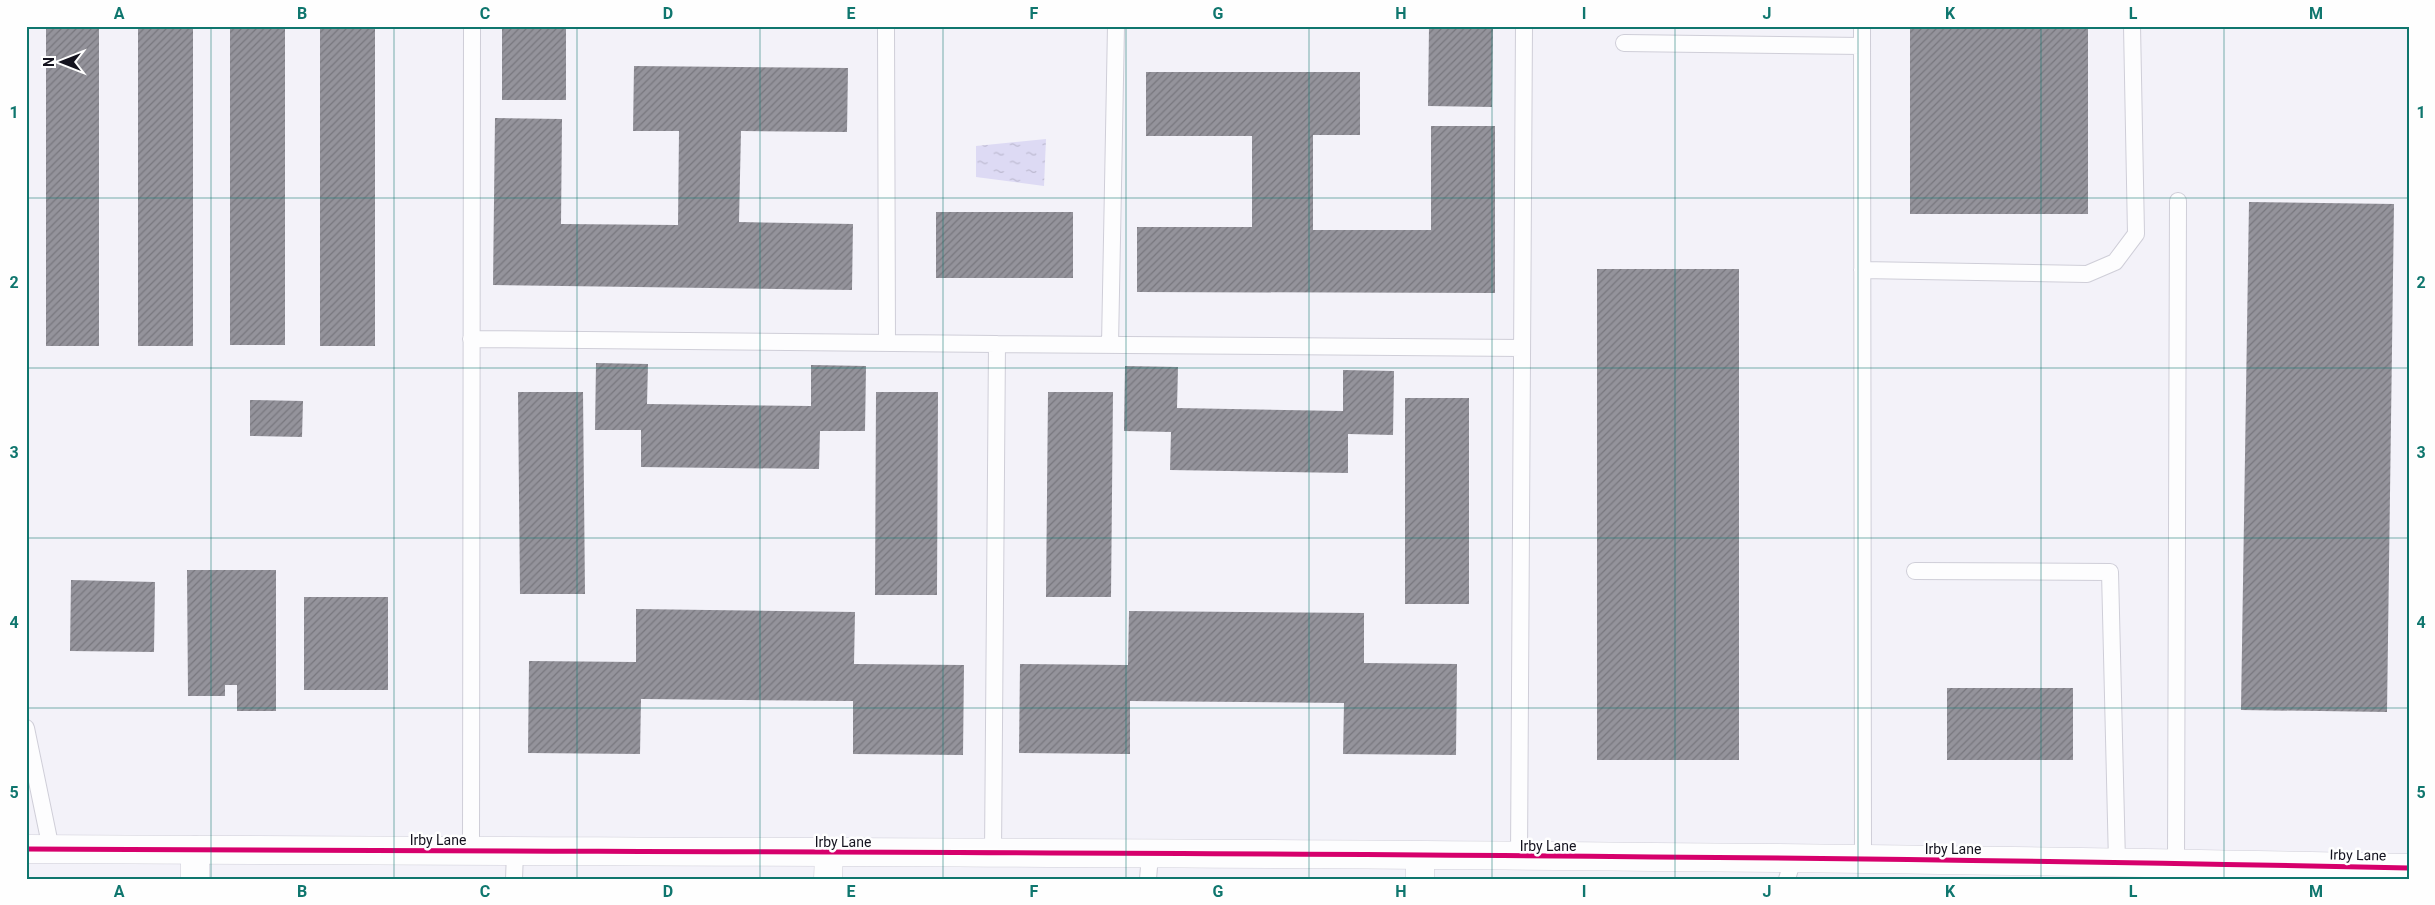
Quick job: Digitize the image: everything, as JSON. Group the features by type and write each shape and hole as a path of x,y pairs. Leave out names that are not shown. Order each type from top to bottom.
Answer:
{"street":[{"name":"Irby Lane","path":"39,849 514,852 828,866 993,854 1149,867 1420,868 1519,857 1790,869 1863,860 2125,867 2176,863 2409,868"},
{"path":"195,850 195,879"}],"lane":[{"path":"470,852 472,26"},
{"path":"886,26 887,343"},
{"path":"1110,345 1116,26"},
{"path":"1519,857 1524,26"},
{"path":"1862,26 1863,860"},
{"path":"1862,270 2087,274 2115,262 2136,234 2132,26"},
{"path":"1624,43 1862,46"},
{"path":"2176,863 2178,201"},
{"path":"471,339 1522,348"},
{"path":"993,854 997,344"},
{"path":"1915,571 2110,572 2125,867"},
{"path":"26,728 39,849"},
{"path":"514,852 514,879"}],"water":[{"path":"1046,139 1044,186 976,177 976,146"}],"building":[{"path":"46,26 99,26 99,346 46,346"},
{"path":"138,26 193,26 193,346 138,346"},
{"path":"230,26 285,26 285,345 230,345"},
{"path":"320,26 375,26 375,346 320,346"},
{"path":"502,26 566,26 566,100 502,100"},
{"path":"1429,26 1493,26 1492,107 1428,106"},
{"path":"1910,26 2088,26 2088,214 1910,214"},
{"path":"634,66 848,68 847,132 741,131 739,222 853,224 852,290 493,285 495,118 562,119 561,224 678,225 679,131 633,131"},
{"path":"1146,72 1360,72 1360,135 1313,135 1313,230 1431,230 1431,126 1495,126 1495,293 1137,292 1137,227 1252,227 1252,136 1146,136"},
{"path":"2249,202 2394,204 2387,712 2241,710"},
{"path":"936,212 1073,212 1073,278 936,278"},
{"path":"1597,269 1739,269 1739,760 1597,760"},
{"path":"596,363 648,364 647,404 811,406 811,365 866,366 865,431 820,431 819,469 641,467 641,430 595,430"},
{"path":"1125,366 1178,367 1177,408 1343,411 1343,370 1394,371 1393,435 1348,434 1348,473 1170,470 1171,432 1124,431"},
{"path":"518,392 583,392 585,594 520,594"},
{"path":"876,392 938,392 937,595 875,595"},
{"path":"1048,392 1113,392 1111,597 1046,597"},
{"path":"1405,398 1469,398 1469,604 1405,604"},
{"path":"250,400 303,401 302,437 250,436"},
{"path":"187,570 276,570 276,711 237,711 237,685 225,685 225,696 188,696"},
{"path":"71,580 155,582 154,652 70,651"},
{"path":"304,597 388,597 388,690 304,690"},
{"path":"636,609 855,612 854,664 964,665 963,755 853,754 853,701 641,699 640,754 528,753 529,661 636,662"},
{"path":"1129,611 1364,613 1364,663 1457,664 1456,755 1343,754 1344,703 1130,701 1130,754 1019,753 1020,664 1128,665"},
{"path":"1947,688 2073,688 2073,760 1947,760"}],"cycle path":[{"path":"26,849 920,852 1813,858 2409,868"}]}
